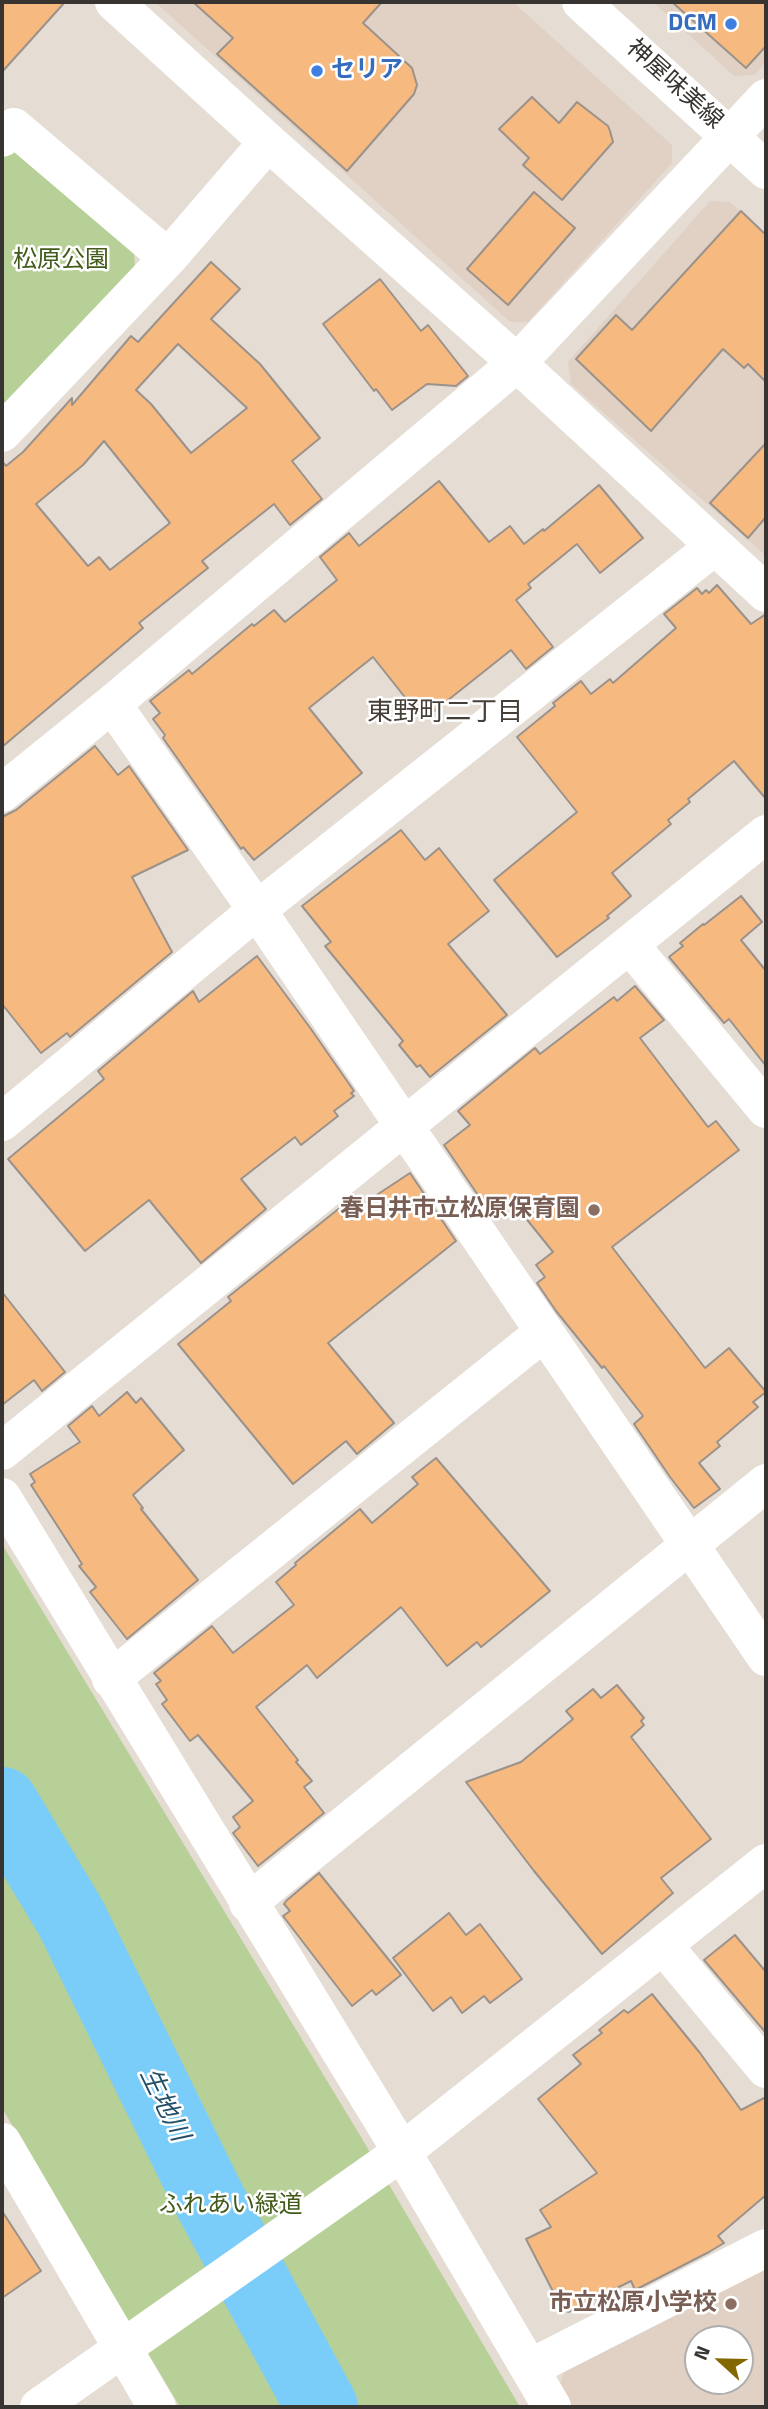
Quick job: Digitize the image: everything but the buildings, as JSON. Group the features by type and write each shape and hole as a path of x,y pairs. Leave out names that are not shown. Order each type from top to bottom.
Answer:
{"street":[{"path":"114,2 517,363 766,593"},
{"name":"神屋味美線","path":"581,2 766,170"},
{"path":"2,793 112,704 517,363 766,98"},
{"path":"2,138 14,127 168,258"},
{"path":"2,433 168,258 268,142"},
{"path":"2,1122 257,910 715,545"},
{"path":"112,704 257,910 766,1657"},
{"path":"2,1451 766,834"},
{"path":"630,945 766,1108"},
{"path":"111,1679 543,1333"},
{"path":"248,1903 766,1483"},
{"path":"2,1497 248,1903 393,2159 530,2368 552,2407"},
{"path":"38,2407 132,2344 393,2159 766,1863"},
{"path":"663,1945 766,2069"},
{"path":"2,2142 132,2344 157,2407"},
{"path":"530,2368 766,2248"}],"shaded area":[{"path":"155,2 513,2 672,145 672,163 528,322 510,322"},
{"name":"DCM","path":"653,2 766,2 766,62 755,75 734,76"},
{"path":"710,201 730,202 766,234 766,556 571,384 568,362"},
{"name":"市立松原小学校","path":"766,2268 766,2407 569,2407 559,2389 564,2371"}],"green space":[{"name":"松原公園","path":"23,148 134,250 135,268 2,413 2,153"},
{"name":"ふれあい緑道","path":"2,1544 358,2132 520,2407 180,2407 2,2108"}],"waterway":[{"name":"生地川","path":"2,1803 71,1918 209,2199 322,2407"}],"place":[{"name":"DCM","path":"731,24"},
{"name":"セリア","path":"317,71"},
{"name":"春日井市立松原保育園","path":"594,1210"},
{"name":"市立松原小学校","path":"731,2304"}],"district":[{"name":"東野町二丁目","path":"445,714"}]}
